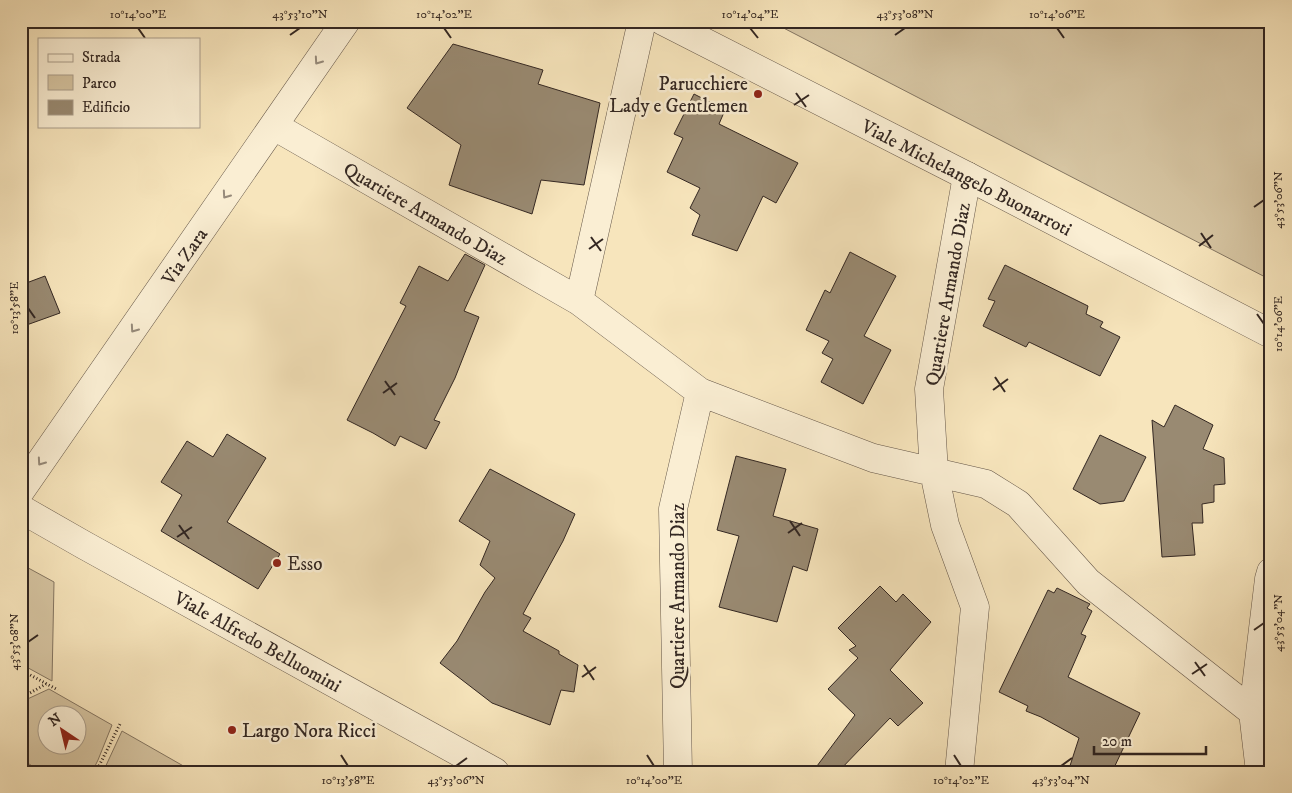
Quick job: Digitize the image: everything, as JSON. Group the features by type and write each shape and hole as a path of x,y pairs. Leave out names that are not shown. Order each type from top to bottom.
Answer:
{"street":[{"name":"Via Zara","path":"21,490 346,21"},
{"path":"579,300 642,21"},
{"name":"Viale Michelangelo Buonarroti","path":"663,21 1271,334"},
{"name":"Quartiere Armando Diaz","path":"274,126 579,300 700,392 873,458 986,484 1018,504 1088,582 1262,715"},
{"name":"Quartiere Armando Diaz","path":"959,772 975,607 945,525 934,472 929,389 967,176"},
{"name":"Quartiere Armando Diaz","path":"678,772 673,509 700,392"},
{"name":"Viale Alfredo Belluomini","path":"21,509 495,772"},
{"path":"1260,772 1269,579 1271,572"}],"path":[{"path":"21,670 58,690"},
{"path":"21,698 47,684"},
{"path":"96,772 120,724"},
{"path":"21,767 31,772"}],"green space":[{"path":"770,21 1271,21 1271,280"},
{"path":"21,564 54,582 52,681 21,664"},
{"path":"49,689 79,706 38,706 38,756 88,756 88,711 112,725 92,772 42,772 21,759 21,702"},
{"path":"122,731 194,772 103,772"}],"building":[{"path":"453,44 543,70 538,84 600,103 584,185 541,180 532,214 449,185 461,145 407,108"},
{"path":"694,94 725,110 719,124 798,163 776,203 763,196 737,251 692,235 700,215 690,208 700,188 667,172 683,138 674,134"},
{"path":"850,252 896,276 864,336 891,350 863,404 821,382 833,359 822,353 829,341 806,330 825,290 830,293"},
{"path":"465,254 485,265 464,311 479,317 455,378 434,420 440,422 426,449 400,436 395,446 347,420 406,306 400,303 419,266 448,281"},
{"path":"1005,265 1088,306 1086,314 1103,322 1100,327 1120,337 1100,376 1029,342 1026,347 983,326 995,301 988,299"},
{"path":"45,276 60,313 21,327 21,285"},
{"path":"1175,405 1213,425 1203,449 1224,458 1225,484 1214,485 1214,502 1202,504 1203,523 1192,523 1195,555 1162,557 1152,420 1164,427"},
{"path":"227,434 266,458 227,522 280,554 258,589 161,531 182,495 161,482 187,441 213,457"},
{"path":"1100,435 1146,457 1124,501 1100,504 1073,489"},
{"path":"736,456 786,469 773,516 818,529 807,571 793,566 777,622 719,607 739,536 717,530"},
{"path":"490,469 575,514 563,541 523,614 531,618 523,631 559,651 559,654 578,665 574,692 561,690 550,725 492,703 440,663 457,641 495,578 480,565 490,541 459,521"},
{"path":"880,586 896,602 903,594 931,622 890,670 923,703 898,726 890,718 838,772 824,772 817,766 855,715 828,689 858,658 849,650 856,646 838,628"},
{"path":"1057,588 1090,604 1087,608 1092,611 1081,634 1086,636 1068,677 1140,713 1112,772 1068,772 1079,738 1026,711 1028,706 999,692 1048,590 1054,593"}],"place":[{"name":"Parucchiere Lady e Gentlemen","path":"758,94"},
{"name":"Esso","path":"277,563"},
{"name":"Largo Nora Ricci","path":"232,730"}]}
